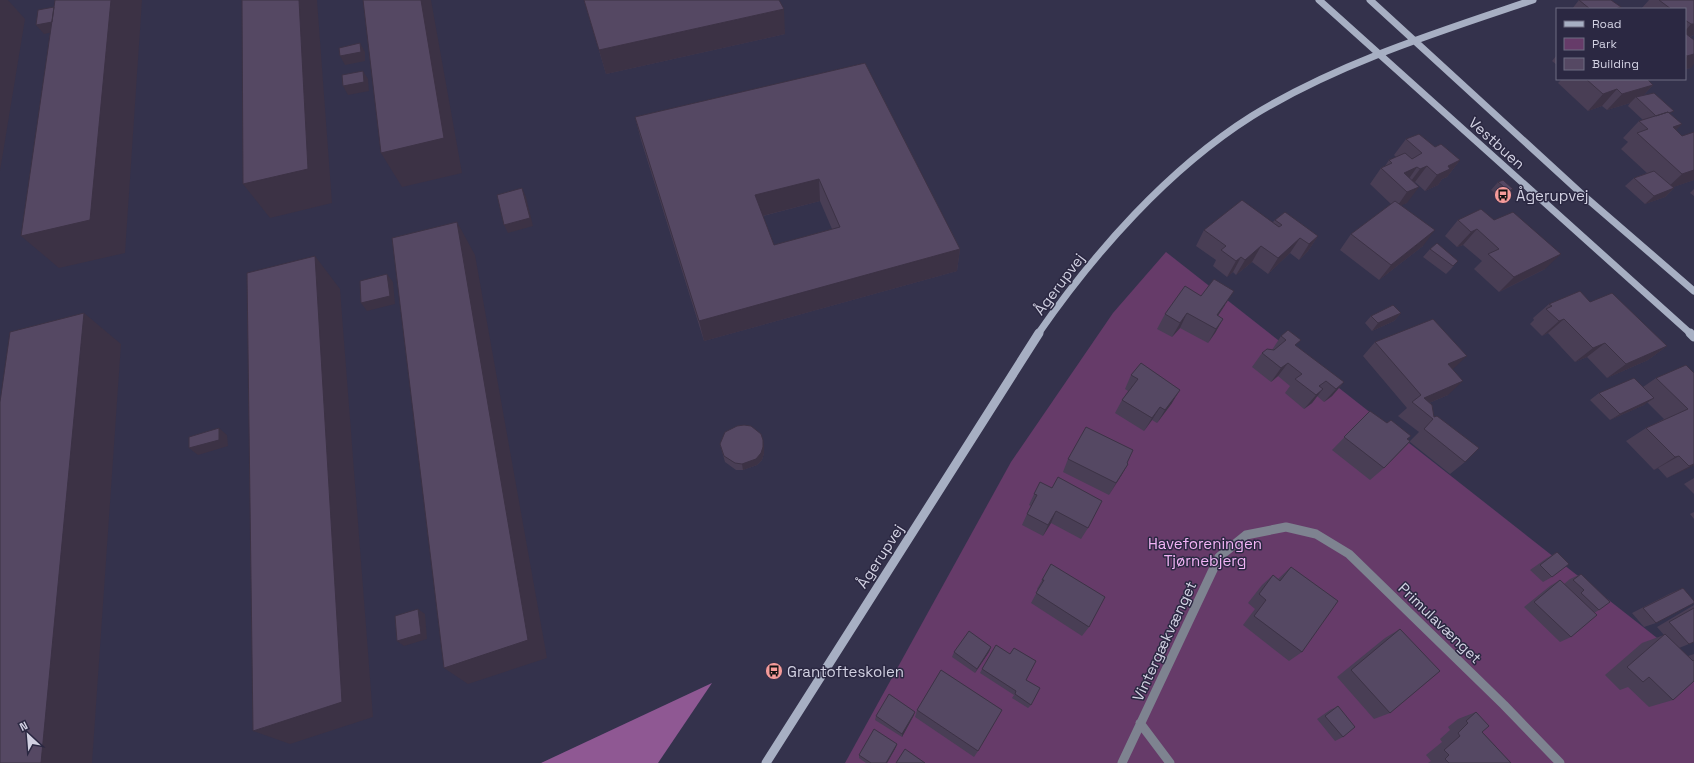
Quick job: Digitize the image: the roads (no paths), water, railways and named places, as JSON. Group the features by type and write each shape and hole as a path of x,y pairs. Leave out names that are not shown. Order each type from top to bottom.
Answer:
{"street":[{"name":"Vestbuen","path":"1319,0 1694,337"},
{"name":"Vestbuen","path":"1370,0 1584,196 1694,291"},
{"name":"Ågerupvej","path":"766,763 844,637 1051,316 1095,260 1132,217 1194,159 1253,115 1323,78 1380,55 1533,0"}],"lane":[{"name":"Vintergækvænget","path":"1122,763 1219,557 1246,535 1286,527"},
{"name":"Primulavænget","path":"1286,527 1316,534 1349,554 1504,705 1560,763"},
{"path":"1140,723 1170,763"}],"place":[{"name":"Ågerupvej","path":"1503,195"},
{"name":"Grantofteskolen","path":"774,671"}],"park label":[{"name":"Haveforeningen Tjørnebjerg","path":"1205,552"}]}
